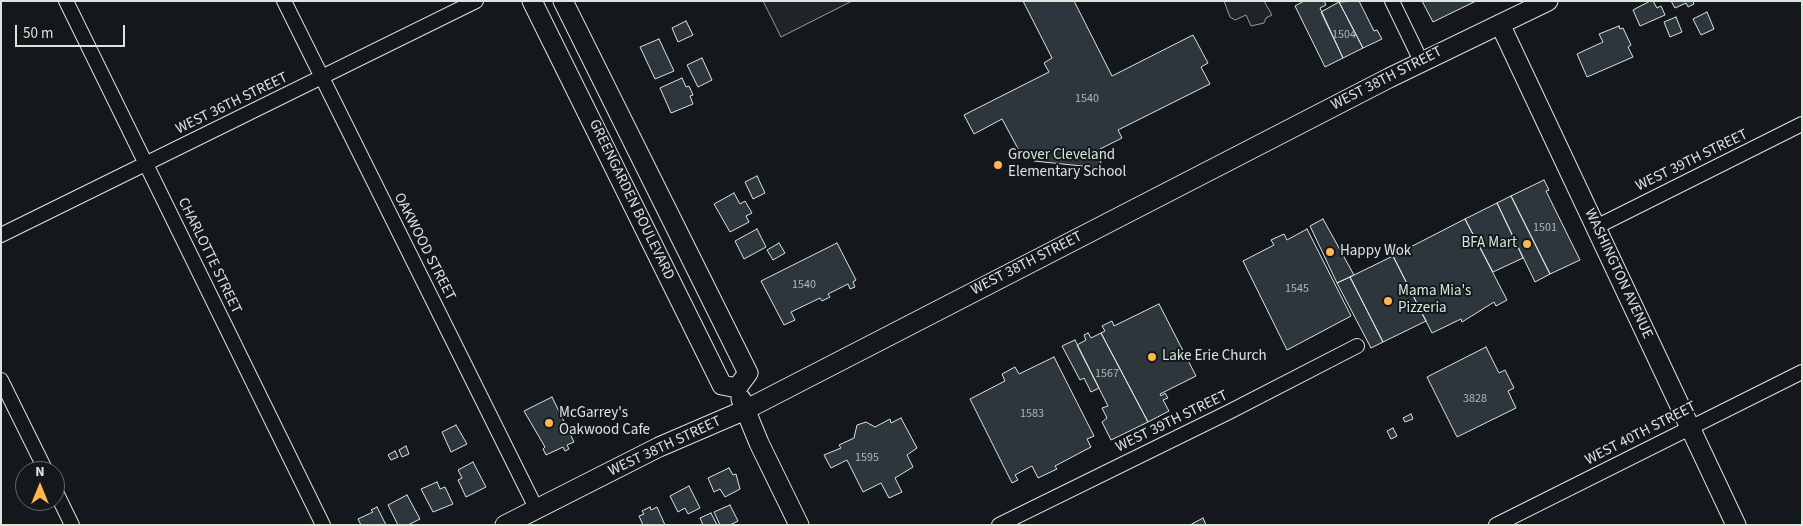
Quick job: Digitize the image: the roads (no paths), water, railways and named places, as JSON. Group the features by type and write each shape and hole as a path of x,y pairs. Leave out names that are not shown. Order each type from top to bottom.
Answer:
{"street":[{"name":"CHARLOTTE STREET","path":"66,1 323,525"},
{"name":"OAKWOOD STREET","path":"284,1 536,508"},
{"name":"WEST 36TH STREET","path":"1,235 476,1"},
{"name":"GREENGARDEN BOULEVARD","path":"532,1 722,385 737,388 748,374 563,1"},
{"path":"1392,1 1421,61"},
{"name":"WEST 38TH STREET","path":"505,525 659,447 745,410 1421,61 1548,1"},
{"name":"WASHINGTON AVENUE","path":"1500,24 1736,525"},
{"name":"WEST 39TH STREET","path":"1596,226 1802,124"},
{"name":"WEST 39TH STREET","path":"999,525 1229,412 1357,346"},
{"name":"WEST 40TH STREET","path":"1496,525 1802,372"},
{"path":"1,380 41,461"},
{"path":"737,388 745,410 799,525"},
{"path":"65,511 72,525"}],"place":[{"name":"Grover Cleveland Elementary School","path":"998,165"},
{"name":"BFA Mart","path":"1527,244"},
{"name":"Happy Wok","path":"1330,252"},
{"name":"Mama Mia's Pizzeria","path":"1388,301"},
{"name":"Lake Erie Church","path":"1152,357"},
{"name":"McGarrey's Oakwood Cafe","path":"549,423"}]}
